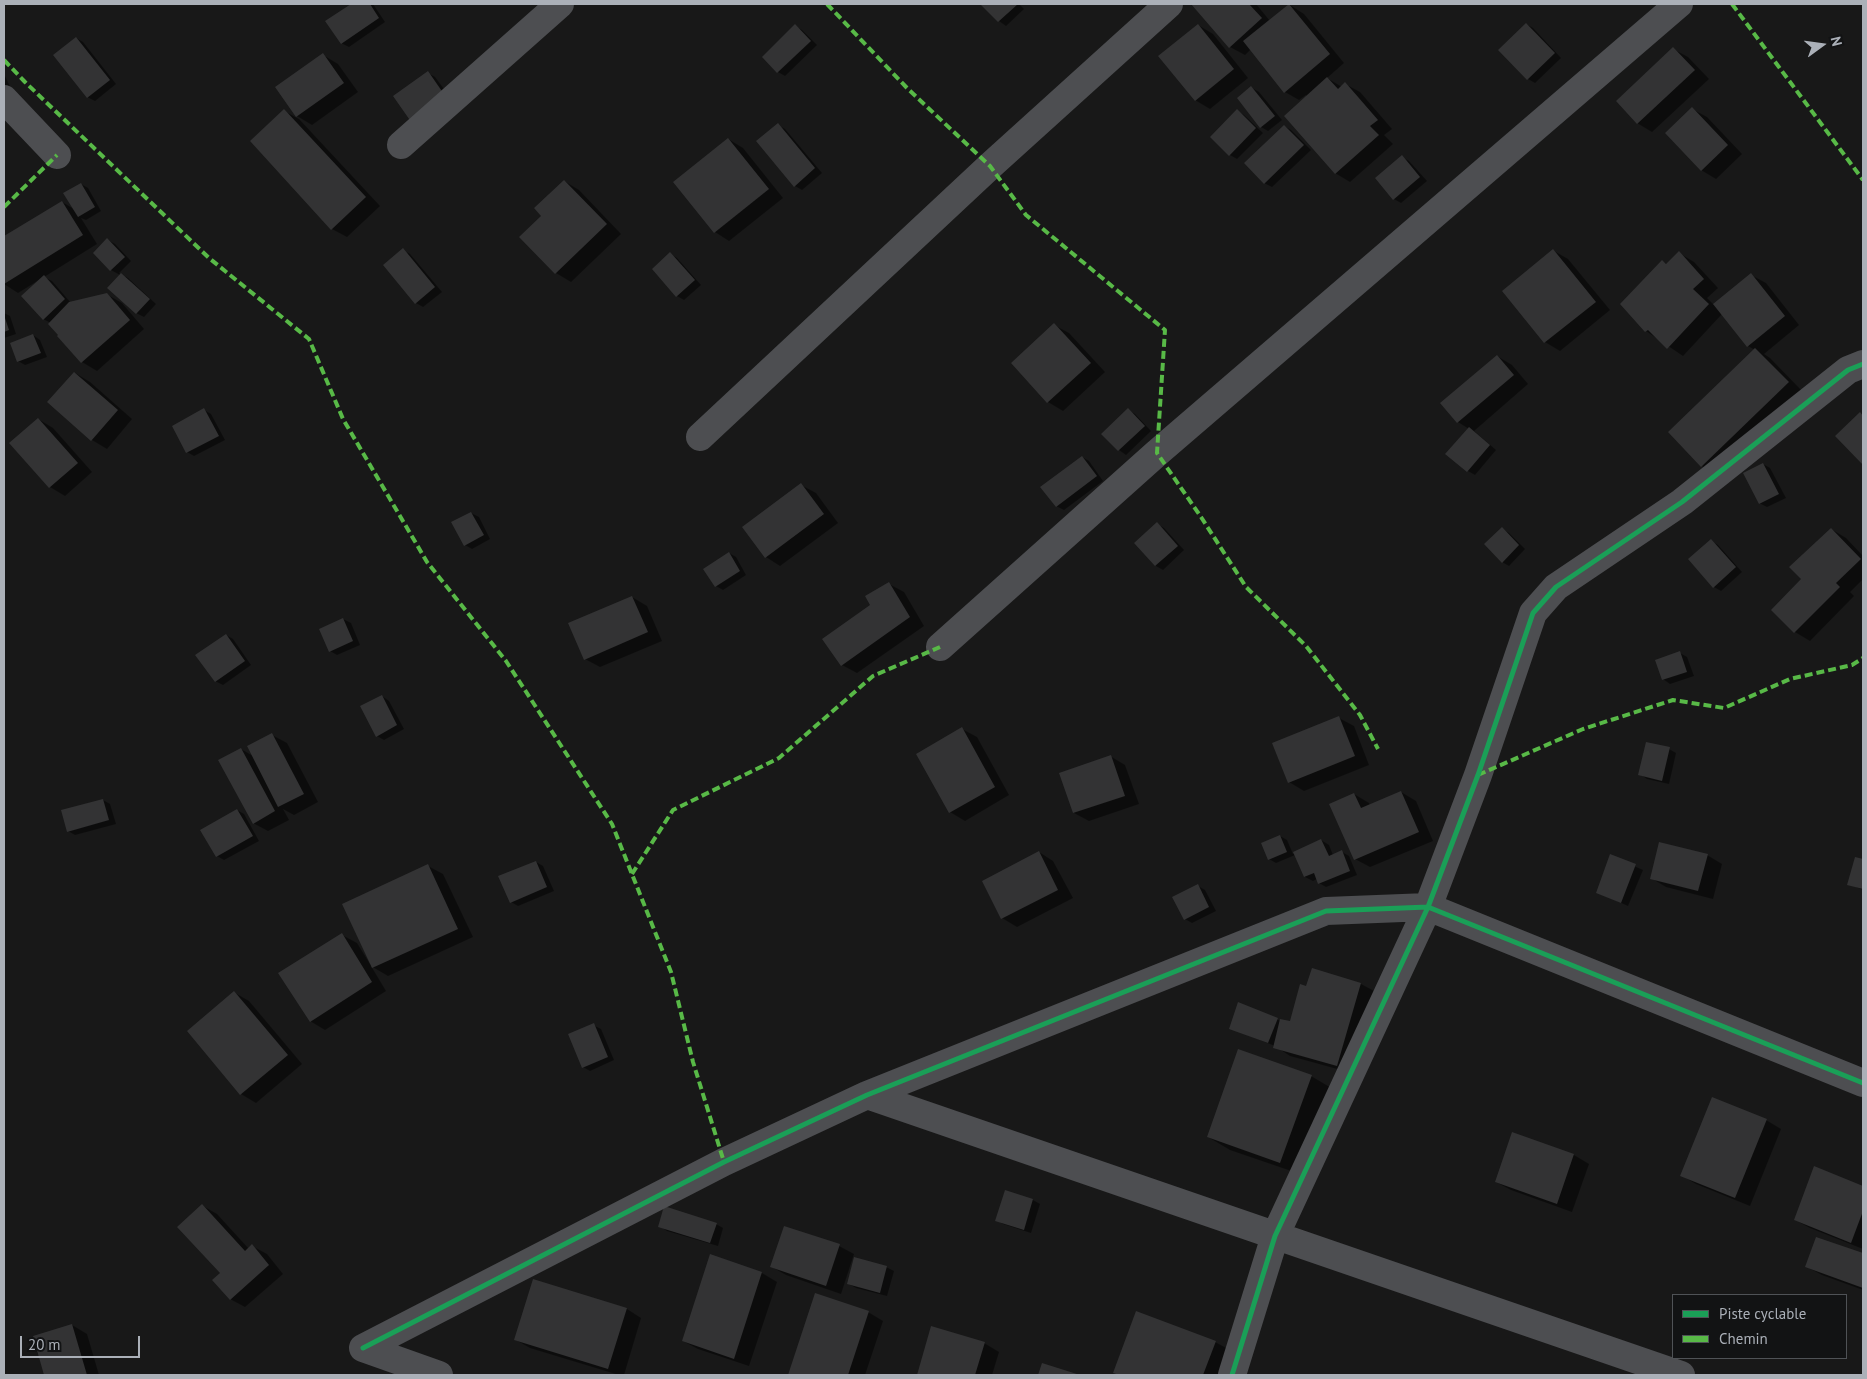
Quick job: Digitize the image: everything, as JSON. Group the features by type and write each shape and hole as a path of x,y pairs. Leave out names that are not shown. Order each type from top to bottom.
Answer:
{"street":[{"path":"401,145 560,4"},
{"path":"700,437 990,166 1169,4"},
{"path":"940,648 1156,453 1679,4"},
{"path":"4,100 56,155"},
{"path":"1232,1375 1275,1236 1428,908 1478,775 1533,614 1556,587 1682,502 1848,370 1863,364"},
{"path":"439,1375 364,1348 724,1162 867,1095 1326,911 1428,908 1863,1083"},
{"path":"867,1095 1680,1375"}],"building":[{"path":"351,4 370,4 379,18 341,44 325,21"},
{"path":"980,4 1018,4 998,22"},
{"path":"1191,4 1249,4 1262,18 1229,48"},
{"path":"1289,4 1330,54 1284,93 1243,41"},
{"path":"1526,23 1555,53 1527,80 1498,50"},
{"path":"795,24 811,41 777,73 762,57"},
{"path":"1198,24 1234,69 1195,101 1158,56"},
{"path":"76,37 110,80 87,98 53,55"},
{"path":"1673,47 1695,70 1637,124 1616,101"},
{"path":"323,53 344,83 296,117 275,87"},
{"path":"428,71 448,100 414,126 393,96"},
{"path":"1327,77 1338,89 1345,82 1378,120 1370,126 1379,135 1335,174 1284,116"},
{"path":"1251,86 1275,116 1260,128 1237,98"},
{"path":"1692,107 1728,145 1701,171 1665,133"},
{"path":"284,109 366,197 331,230 250,141"},
{"path":"1237,109 1256,128 1229,156 1210,137"},
{"path":"778,123 815,168 794,187 756,141"},
{"path":"1284,125 1304,145 1264,184 1244,163"},
{"path":"728,138 769,189 714,233 673,182"},
{"path":"1402,155 1420,177 1393,200 1375,178"},
{"path":"564,180 607,224 555,274 519,237 541,216 534,208"},
{"path":"81,183 95,207 78,217 63,193"},
{"path":"62,201 83,235 4,284 4,236"},
{"path":"107,238 125,257 110,271 93,253"},
{"path":"403,248 435,287 415,304 383,265"},
{"path":"1553,249 1596,302 1544,343 1502,291"},
{"path":"1679,251 1704,279 1693,289 1709,304 1667,349 1648,330 1645,332 1620,304 1662,260 1666,264"},
{"path":"670,252 695,280 676,297 652,269"},
{"path":"121,273 150,299 136,314 107,288"},
{"path":"1751,273 1785,316 1747,347 1713,304"},
{"path":"44,275 65,299 43,320 21,296"},
{"path":"107,293 130,320 81,363 48,324 69,302"},
{"path":"4,315 9,330 4,332"},
{"path":"1054,323 1091,363 1047,403 1011,363"},
{"path":"33,334 41,353 17,362 10,343"},
{"path":"1755,348 1789,382 1701,467 1668,432"},
{"path":"1497,355 1514,375 1457,423 1440,403"},
{"path":"74,372 118,410 91,441 47,402"},
{"path":"204,408 219,436 186,453 172,426"},
{"path":"1128,408 1145,426 1118,451 1101,434"},
{"path":"1860,412 1863,416 1863,465 1835,436"},
{"path":"38,418 78,463 49,488 9,443"},
{"path":"1469,427 1490,445 1467,472 1445,454"},
{"path":"1082,456 1097,476 1056,507 1040,487"},
{"path":"1763,463 1779,494 1759,504 1743,473"},
{"path":"801,483 824,514 765,558 742,527"},
{"path":"471,512 484,535 464,546 451,522"},
{"path":"1157,522 1178,546 1155,566 1134,543"},
{"path":"1502,527 1519,545 1502,563 1484,544"},
{"path":"1831,528 1861,559 1836,583 1840,587 1794,633 1771,610 1801,579 1789,567"},
{"path":"1711,539 1736,567 1713,588 1688,559"},
{"path":"729,552 740,571 715,587 703,569"},
{"path":"889,582 910,617 841,666 822,639 870,605 865,596"},
{"path":"632,596 648,632 584,660 568,623"},
{"path":"343,618 353,641 329,652 319,629"},
{"path":"226,634 245,661 215,682 195,655"},
{"path":"1680,651 1687,672 1662,680 1655,660"},
{"path":"382,695 397,725 376,737 360,706"},
{"path":"1339,716 1355,756 1288,783 1272,743"},
{"path":"962,727 995,787 949,813 916,754"},
{"path":"272,733 304,794 278,807 247,746"},
{"path":"1646,742 1670,747 1662,781 1638,775"},
{"path":"241,748 275,811 253,824 218,760"},
{"path":"1111,755 1125,796 1073,813 1059,773"},
{"path":"1401,791 1419,832 1354,860 1329,804 1354,793 1361,808"},
{"path":"103,799 109,820 67,832 61,810"},
{"path":"237,809 253,836 216,857 200,830"},
{"path":"1280,835 1287,852 1268,860 1261,843"},
{"path":"1321,839 1329,856 1342,850 1350,871 1318,884 1314,873 1304,877 1293,852"},
{"path":"1659,842 1708,854 1698,891 1650,879"},
{"path":"1039,851 1058,890 1001,919 982,881"},
{"path":"1610,854 1636,864 1621,903 1596,893"},
{"path":"1855,857 1863,859 1863,889 1847,885"},
{"path":"536,861 547,887 510,903 498,876"},
{"path":"428,864 458,929 372,968 342,904"},
{"path":"1198,884 1209,907 1184,920 1172,897"},
{"path":"342,933 372,982 310,1022 278,973"},
{"path":"1312,968 1361,983 1337,1066 1273,1048 1280,1019 1290,1021 1300,984 1306,986"},
{"path":"234,991 288,1055 240,1095 187,1031"},
{"path":"1238,1002 1278,1018 1268,1043 1229,1029"},
{"path":"594,1023 608,1057 582,1068 568,1034"},
{"path":"1238,1049 1312,1075 1280,1163 1207,1137"},
{"path":"1712,1097 1767,1119 1735,1198 1680,1176"},
{"path":"1512,1132 1574,1154 1557,1204 1495,1182"},
{"path":"1814,1166 1863,1186 1863,1211 1851,1243 1794,1220"},
{"path":"1005,1190 1033,1199 1024,1230 995,1221"},
{"path":"202,1204 245,1251 252,1244 269,1265 230,1300 212,1280 220,1273 177,1227"},
{"path":"664,1206 717,1223 710,1243 658,1227"},
{"path":"784,1226 840,1244 826,1286 770,1267"},
{"path":"1816,1237 1863,1253 1863,1288 1805,1267"},
{"path":"710,1254 762,1272 734,1359 682,1341"},
{"path":"854,1257 887,1266 880,1293 847,1284"},
{"path":"533,1279 627,1308 608,1369 514,1340"},
{"path":"815,1293 869,1311 848,1375 788,1375"},
{"path":"1136,1311 1216,1341 1203,1375 1119,1375 1113,1373"},
{"path":"72,1324 87,1375 44,1375 33,1336"},
{"path":"931,1326 985,1342 975,1375 917,1375"},
{"path":"1042,1363 1080,1375 1038,1375"}],"marked path":[{"path":"827,4 907,88 990,166 1026,215 1165,330 1157,453 1246,587 1306,646 1360,715 1378,749"},
{"path":"1732,4 1863,180"},
{"path":"4,60 209,258 309,339 343,419 427,562 506,661 612,824 671,972 693,1062 724,1162"},
{"path":"4,207 57,155"},
{"path":"632,874 673,810 779,758 873,676 940,647"},
{"path":"1478,775 1583,729 1673,700 1724,708 1790,679 1852,665 1863,658"}],"cycle path":[{"path":"1232,1375 1275,1236 1428,907 1478,775 1533,613 1556,587 1682,502 1848,370 1863,364"},
{"path":"363,1348 724,1162 867,1095 1326,911 1428,907 1863,1083"}]}
